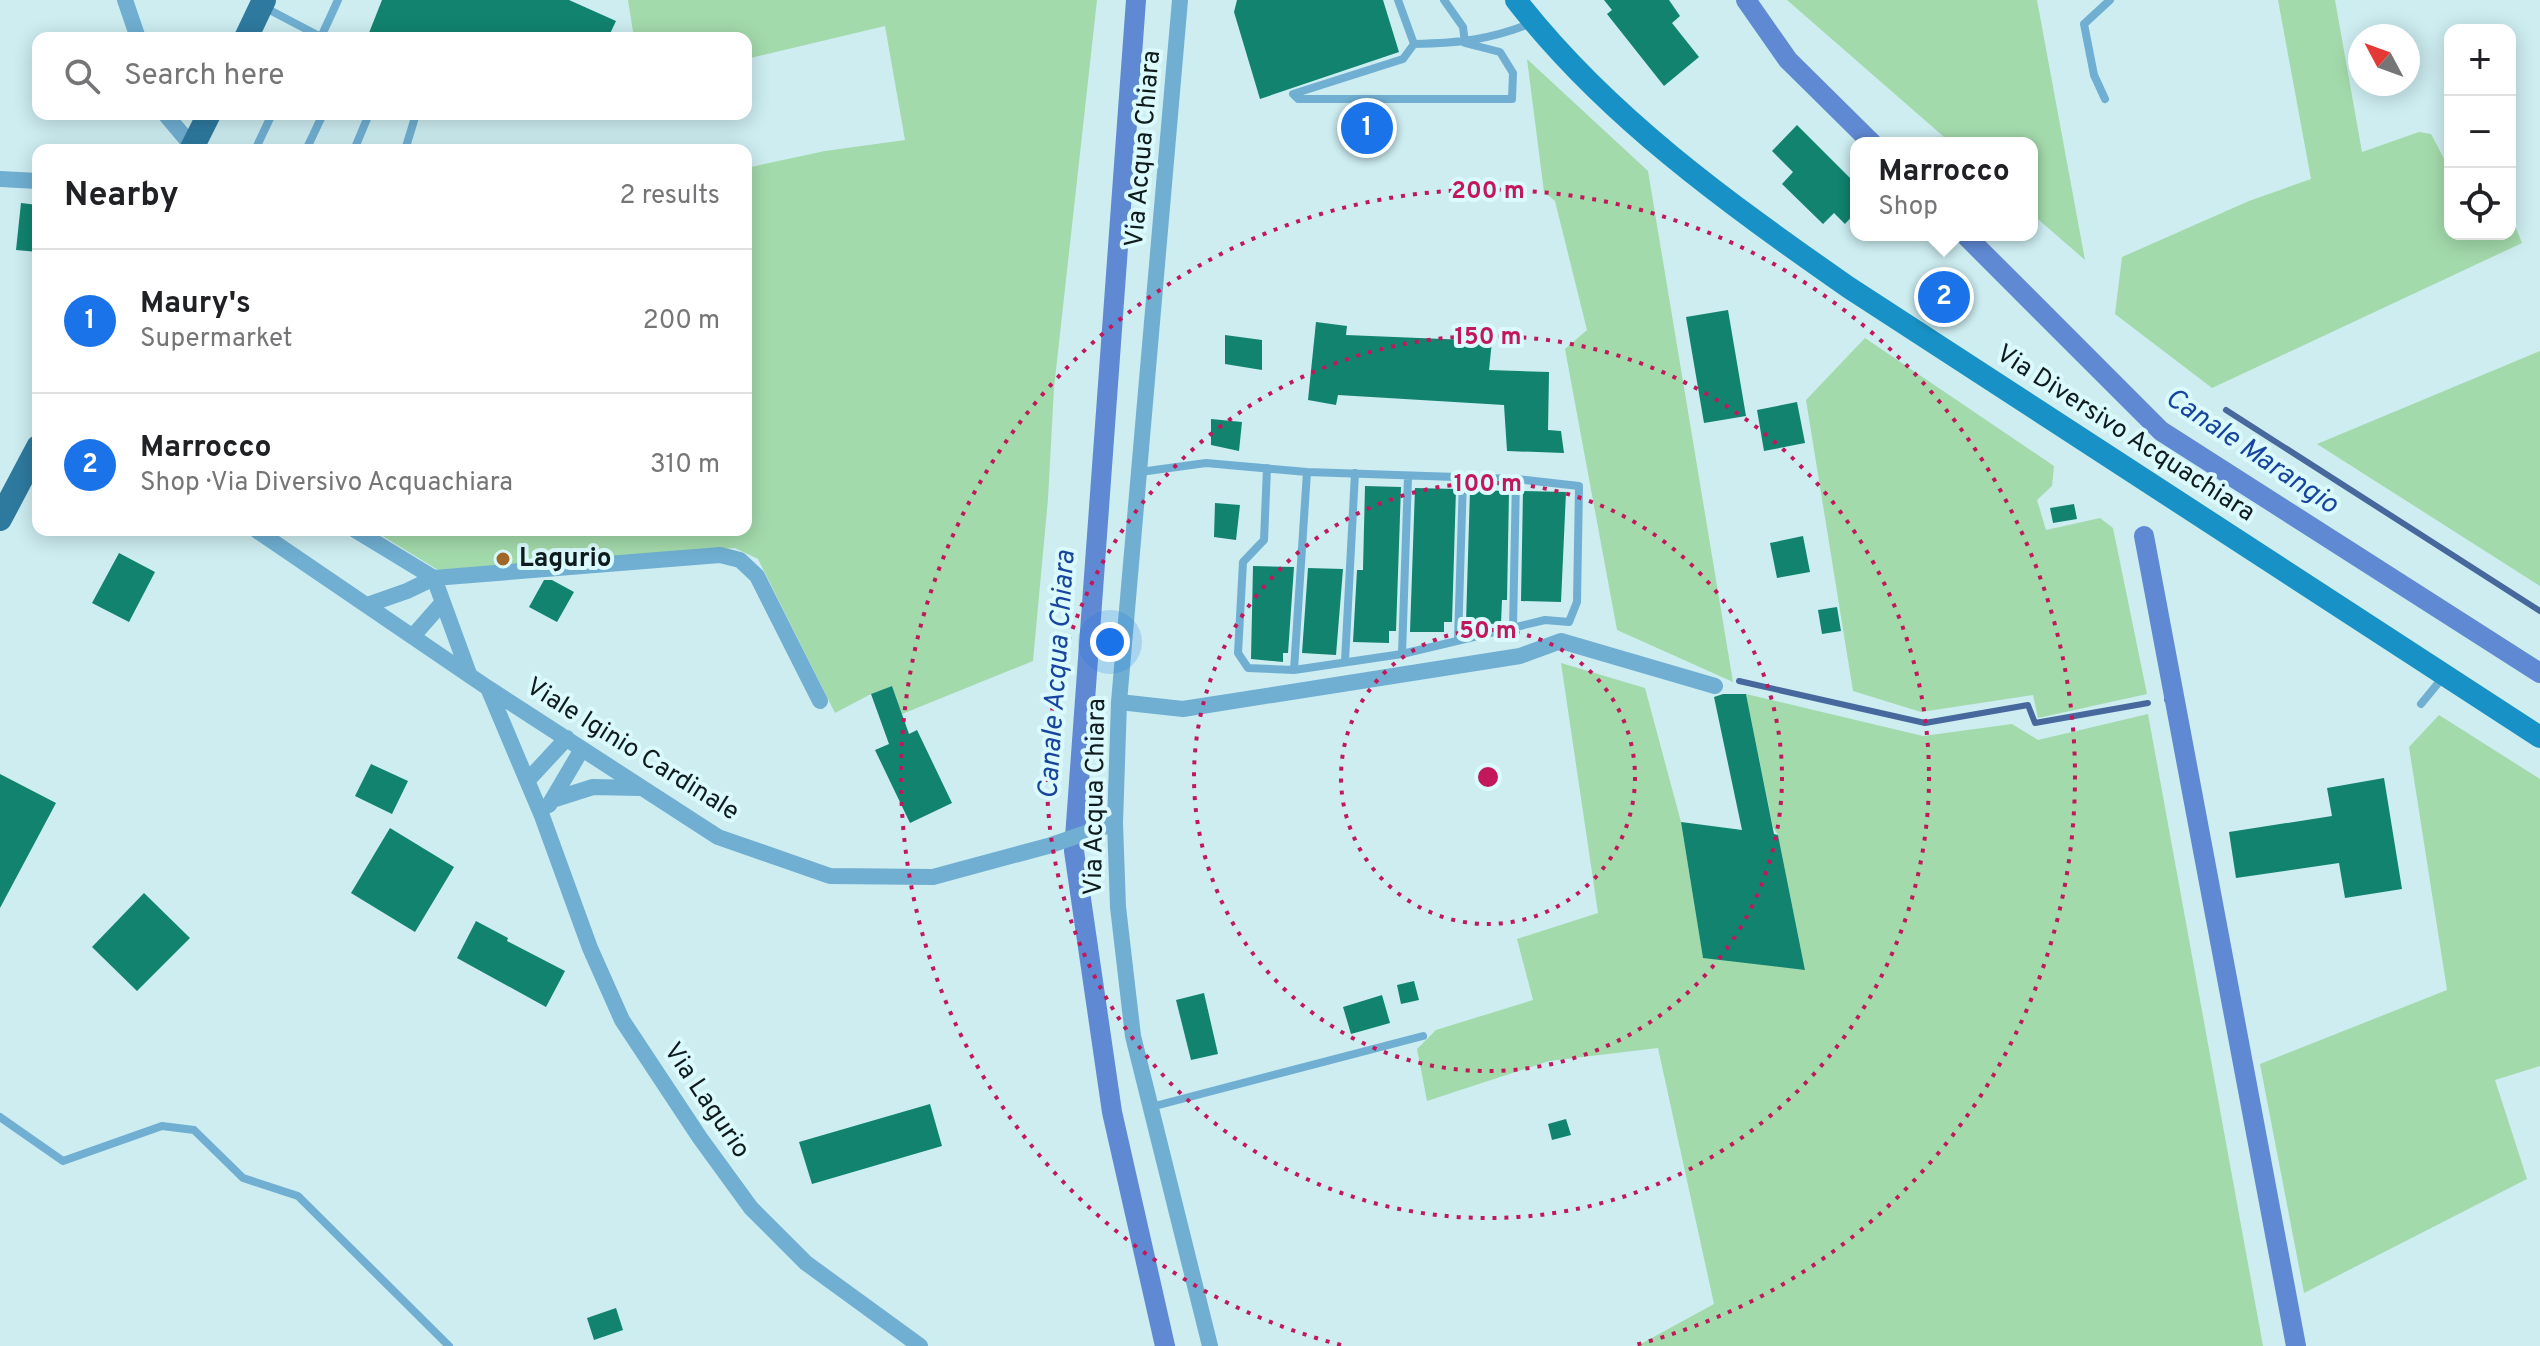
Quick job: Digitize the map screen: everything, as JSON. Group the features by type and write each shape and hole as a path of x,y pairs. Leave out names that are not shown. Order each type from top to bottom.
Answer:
{"main road":[{"name":"Via Diversivo Acquachiara","path":"1516,0 1549,43 1601,95 1656,144 1747,216 1848,287 2540,737"},
{"path":"249,32 263,3"},
{"path":"194,144 206,120"},
{"path":"0,519 30,473"}],"street":[{"path":"125,0 136,32"},
{"name":"Via Acqua Chiara","path":"1180,0 1119,702 1115,823 1118,907 1133,1036 1210,1346"},
{"path":"170,120 188,144"},
{"path":"0,179 32,181"},
{"name":"Viale Iginio Cardinale","path":"265,536 488,688 718,837 830,876 933,877 1048,846 1115,823"},
{"path":"365,536 434,578 469,674"},
{"path":"367,605 434,578 720,555 740,560 757,576 820,701"},
{"path":"398,626 407,591"},
{"path":"413,636 443,602"},
{"path":"1119,702 1183,709 1520,656 1561,641 1715,686"},
{"name":"Via Lagurio","path":"488,688 528,780 590,948 622,1020 700,1138 751,1208 806,1263 920,1346"},
{"path":"528,780 567,738"},
{"path":"542,816 582,749"},
{"path":"552,800 593,787 639,788"}],"lane":[{"path":"324,32 338,0"},
{"path":"1398,0 1414,44"},
{"path":"1444,0 1463,27 1465,43"},
{"path":"2105,99 2094,75 2084,24 2110,0"},
{"path":"263,3 305,32"},
{"path":"1414,44 1465,43 1504,34 1533,22"},
{"path":"1414,44 1403,59 1293,94 1298,99 1512,99 1513,73 1500,52 1465,43"},
{"path":"258,144 269,120"},
{"path":"309,144 320,120"},
{"path":"356,144 366,120"},
{"path":"407,144 414,120"},
{"path":"1140,472 1206,463 1267,468 1307,472 1516,479 1579,486 1577,602 1569,622 1545,620 1402,654 1294,670 1248,668 1238,653 1243,562 1264,540 1267,468"},
{"path":"1294,670 1307,472"},
{"path":"1345,661 1355,473"},
{"path":"1402,654 1408,477"},
{"path":"1458,640 1463,479"},
{"path":"1513,628 1516,479"},
{"path":"2421,704 2445,676"},
{"path":"1151,1107 1423,1036"},
{"path":"0,1117 63,1161 162,1126 194,1130 243,1178 298,1196 449,1346"}],"green space":[{"path":"628,0 1097,0 1054,388 1048,499 1033,661 902,714 892,686 835,713 758,559 735,548 438,570 383,536 752,536 752,167 825,151 905,140 885,26 752,58 752,32 633,32"},
{"path":"1787,0 2037,0 2085,260 2038,219 2038,137 1944,137"},
{"path":"2278,0 2335,0 2348,73 2348,96 2352,96 2362,152 2419,132 2431,134 2444,159 2444,240 2516,240 2516,228 2522,243 2212,388 2115,314 2122,257 2249,201 2311,179"},
{"path":"1527,59 1648,171 1733,682 1617,630 1565,349 1587,330 1555,201 1544,192"},
{"path":"1865,338 2054,466 2052,486 2037,500 2046,530 2100,518 2113,528 2147,694 2038,718 2033,695 1921,712 1853,691 1806,400"},
{"path":"2540,351 2540,586 2317,444"},
{"path":"1561,663 1645,688 1681,822 1703,957 1805,969 1746,694 1923,736 2012,724 2038,740 2148,714 2263,1346 1637,1346 1714,1304 1658,1048 1549,1061 1427,1101 1417,1049 1436,1030 1533,1000 1517,939 1598,913"},
{"path":"2439,715 2540,779 2540,1066 2495,1080 2527,1179 2304,1293 2260,1064 2447,990 2409,747"}],"building":[{"path":"382,0 569,0 616,21 611,32 369,32"},
{"path":"1237,0 1383,0 1399,52 1260,99 1234,12"},
{"path":"1604,0 1669,0 1680,16 1672,23 1699,57 1664,86 1607,14 1612,10"},
{"path":"1797,125 1850,178 1850,219 1845,224 1834,213 1823,224 1782,184 1793,172 1772,151"},
{"path":"21,203 32,204 32,251 16,250"},
{"path":"1728,310 1746,416 1704,423 1686,317"},
{"path":"1316,322 1347,326 1346,335 1492,341 1489,370 1549,372 1548,430 1561,431 1564,453 1507,451 1504,405 1338,395 1336,405 1308,400"},
{"path":"1225,335 1262,340 1262,370 1225,364"},
{"path":"1797,402 1805,443 1764,451 1757,410"},
{"path":"1211,419 1242,422 1239,451 1211,445"},
{"path":"1365,486 1401,487 1396,631 1389,631 1389,643 1353,642 1357,570 1363,570"},
{"path":"1415,488 1456,489 1452,622 1444,622 1444,632 1410,632"},
{"path":"1470,490 1509,491 1507,600 1502,600 1499,624 1466,623"},
{"path":"1523,491 1566,492 1561,602 1521,601"},
{"path":"1215,503 1240,505 1236,540 1214,537"},
{"path":"2074,504 2077,519 2053,523 2050,508"},
{"path":"1803,536 1810,572 1777,578 1770,543"},
{"path":"119,553 155,572 129,622 92,603"},
{"path":"1253,566 1294,567 1288,653 1283,653 1283,662 1251,659"},
{"path":"1308,568 1343,569 1336,655 1302,653"},
{"path":"544,580 552,580 574,592 557,622 529,607"},
{"path":"1837,607 1841,631 1822,634 1818,610"},
{"path":"892,686 909,734 917,730 952,803 910,823 875,750 889,744 871,694"},
{"path":"1746,694 1805,970 1703,958 1681,822 1742,830 1714,697"},
{"path":"371,764 408,781 392,814 355,796"},
{"path":"0,774 56,803 0,908"},
{"path":"2384,778 2402,889 2345,898 2339,863 2236,878 2229,832 2332,816 2327,788"},
{"path":"390,828 454,867 415,932 351,893"},
{"path":"144,893 190,938 137,991 92,947"},
{"path":"476,921 565,971 546,1007 457,958"},
{"path":"1414,981 1419,1000 1401,1004 1397,985"},
{"path":"1204,993 1218,1054 1191,1060 1176,1000"},
{"path":"1382,995 1390,1023 1351,1034 1343,1007"},
{"path":"930,1104 942,1146 812,1184 799,1142"},
{"path":"1566,1119 1571,1135 1552,1140 1548,1124"},
{"path":"616,1308 623,1330 594,1340 587,1318"}],"waterway":[{"name":"Canale Acqua Chiara","path":"1136,0 1074,851 1112,1112 1165,1346"},
{"name":"Canale Marangio","path":"1746,0 1788,60 1866,137"},
{"name":"Canale Marangio","path":"1971,241 2161,431 2540,673"},
{"path":"2226,410 2540,611"},
{"path":"2144,536 2296,1346"},
{"path":"1739,681 1925,723 2028,705 2035,723 2148,703"},
{"path":"2167,700 2175,699"}],"place":[{"name":"Maury's","path":"1367,128"},
{"name":"Marrocco","path":"1944,297"},
{"name":"Lagurio","path":"503,559"}]}
